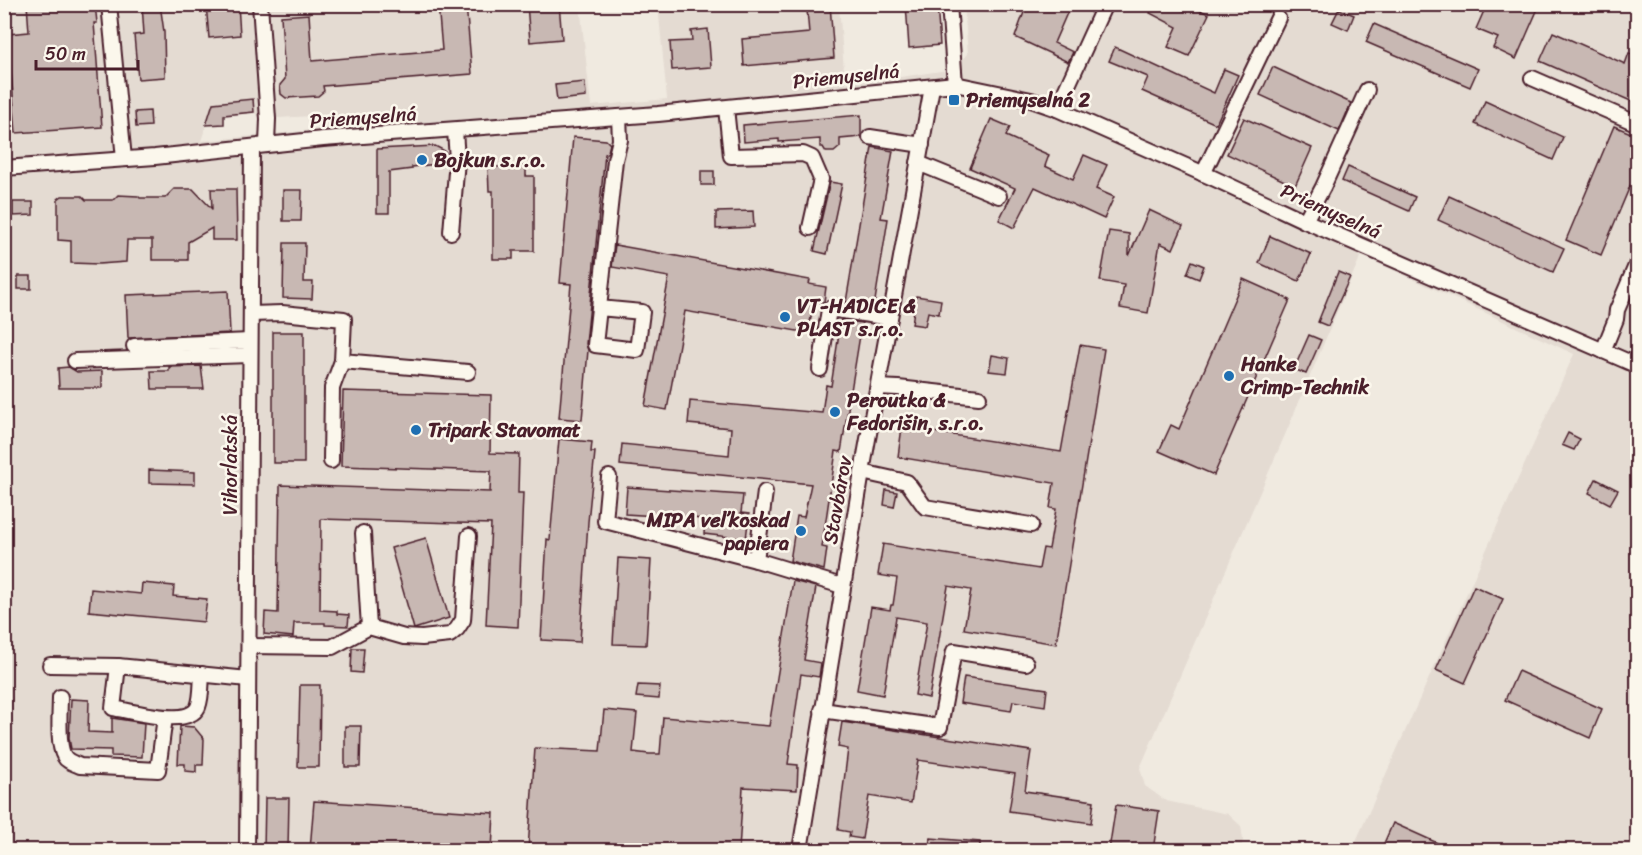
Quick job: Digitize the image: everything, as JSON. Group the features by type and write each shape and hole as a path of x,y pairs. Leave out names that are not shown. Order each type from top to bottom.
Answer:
{"street":[{"path":"109,4 124,159"},
{"path":"260,4 268,119 267,144"},
{"path":"950,4 955,84"},
{"path":"1057,110 1105,4"},
{"path":"1203,174 1278,18"},
{"path":"1532,78 1638,124"},
{"name":"Priemyselná","path":"4,168 252,147 323,138 455,130 726,108 955,84 1031,100 1057,110 1638,366"},
{"name":"Stavbárov","path":"800,850 842,586 932,87"},
{"path":"1305,221 1368,90"},
{"path":"726,108 731,156 802,154 812,158 821,179 810,228"},
{"path":"599,308 615,160 620,140 619,117"},
{"path":"451,232 457,160 455,130"},
{"path":"870,137 922,145"},
{"name":"Vihorlatská","path":"247,850 252,147"},
{"path":"918,163 999,196"},
{"path":"1603,351 1616,319 1617,310 1638,261"},
{"path":"820,369 829,309 890,318"},
{"path":"250,314 282,313 344,319 342,362 332,388 331,461"},
{"path":"134,346 250,341"},
{"path":"75,361 250,356"},
{"path":"342,362 468,372"},
{"path":"878,387 979,397"},
{"path":"862,472 908,482 925,507 1031,525"},
{"path":"609,477 605,521 756,560 842,586"},
{"path":"756,560 765,492"},
{"path":"363,532 369,627"},
{"path":"249,646 332,647 369,627 404,637 450,635 463,621 469,536"},
{"path":"822,710 940,727 954,651 1026,663"},
{"path":"50,665 118,666 248,679"},
{"path":"118,666 113,708 165,717 188,717 194,712 198,705 202,674"},
{"path":"60,697 61,748 69,761 80,766 158,770 165,717"}],"shaded area":[{"path":"5,5 580,5 591,106 667,99 658,5 839,5 845,83 954,69 968,54 964,5 1637,5 1637,850 1352,850 1574,354 1361,255 1140,768 1145,786 1166,801 1228,814 1241,826 1243,840 1241,850 5,850","holes":["254,112 261,119 312,116 325,129 201,141 206,126 224,124 224,115"]}],"building":[{"path":"27,4 95,4 97,23 94,23 102,127 16,133 8,34 29,32"},
{"path":"142,4 160,4 164,32 165,77 138,79 134,35 144,34"},
{"path":"206,4 238,4 240,35 209,38"},
{"path":"438,4 466,4 472,74 323,86 324,91 318,96 286,98 281,94 280,85 285,79 281,16 309,14 312,61 442,50"},
{"path":"527,4 559,4 562,39 530,42"},
{"path":"811,4 830,4 834,58 744,66 742,39 809,33 807,10 812,10"},
{"path":"906,4 937,4 940,45 909,48"},
{"path":"1027,4 1071,4 1054,43 1073,52 1068,62 1015,37"},
{"path":"1154,4 1171,4 1184,11 1187,5 1209,14 1189,56 1168,47 1177,27 1150,13"},
{"path":"1487,4 1540,4 1516,59 1493,48 1498,38 1476,29"},
{"path":"1339,9 1354,15 1348,30 1332,23"},
{"path":"1374,24 1478,69 1470,87 1366,42"},
{"path":"708,29 711,67 672,70 670,42 692,41 691,31"},
{"path":"1553,32 1625,64 1629,53 1638,57 1638,92 1633,102 1540,61"},
{"path":"1115,47 1214,93 1224,69 1238,75 1216,124 1142,91 1148,77 1109,61"},
{"path":"1273,67 1351,103 1339,131 1260,95"},
{"path":"585,82 586,97 557,100 555,85"},
{"path":"253,99 254,112 224,115 224,124 206,125 213,103"},
{"path":"1485,101 1563,137 1553,160 1475,124"},
{"path":"150,111 151,126 136,127 135,112"},
{"path":"861,115 861,137 840,139 840,147 834,152 826,152 823,147 820,147 820,139 744,142 743,125"},
{"path":"1244,118 1312,148 1295,186 1227,154"},
{"path":"991,119 1010,127 1006,136 1049,155 1045,166 1073,179 1084,155 1107,165 1096,189 1114,197 1104,219 1035,187 1014,228 999,220 1015,188 970,168"},
{"path":"1614,126 1638,136 1638,167 1601,255 1566,240"},
{"path":"573,137 606,140 610,144 605,154 586,344 588,350 582,420 559,418 571,284 560,283"},
{"path":"435,146 445,151 447,155 445,163 389,172 389,213 377,213 377,149"},
{"path":"872,147 893,151 881,218 888,219 874,307 846,302"},
{"path":"526,166 526,176 534,176 534,251 513,251 513,259 493,259 493,191 489,191 488,167"},
{"path":"1348,167 1415,197 1409,211 1342,181"},
{"path":"701,171 714,171 714,185 701,185"},
{"path":"830,182 842,184 827,254 814,251"},
{"path":"174,189 193,189 212,209 211,189 236,189 237,240 212,240 212,228 188,242 188,260 152,260 152,240 127,240 126,262 71,263 71,241 58,240 58,199 62,196 82,196 86,200 113,200 118,195 165,198"},
{"path":"283,190 302,190 301,221 283,221"},
{"path":"1449,196 1564,248 1553,272 1438,220"},
{"path":"13,202 33,202 33,215 13,216"},
{"path":"1149,210 1183,226 1173,249 1160,243 1148,313 1120,308 1124,285 1100,281 1109,231 1129,234 1129,256"},
{"path":"753,211 754,227 716,229 716,212"},
{"path":"1270,236 1311,254 1299,281 1259,263"},
{"path":"284,243 305,243 304,282 313,282 312,299 283,298"},
{"path":"615,245 810,280 809,284 826,287 824,302 814,302 808,333 685,311 667,410 645,406 669,277 612,267"},
{"path":"1192,261 1204,266 1199,279 1187,274"},
{"path":"1338,272 1350,277 1328,326 1318,322"},
{"path":"18,276 31,276 31,289 18,289"},
{"path":"1243,279 1290,300 1214,475 1159,451 1171,425 1179,429"},
{"path":"228,291 230,333 128,338 126,295"},
{"path":"916,296 941,300 939,314 928,312 925,326 912,324"},
{"path":"841,320 862,323 841,452 836,451 822,547 827,548 824,570 790,561 797,516 804,517 811,484 620,465 622,444 729,455 731,428 688,424 690,401 822,413 826,385 831,386"},
{"path":"273,332 304,332 304,463 273,463"},
{"path":"1309,335 1321,340 1306,374 1294,369"},
{"path":"1080,345 1104,349 1056,644 964,629 971,590 948,586 929,698 915,695 927,622 896,617 883,695 857,690 871,607 890,610 893,605 897,578 878,575 883,544 1039,569 1043,548 1049,549 1056,509 1050,508 1054,483 898,457 902,427 1061,452"},
{"path":"992,355 1009,358 1007,373 989,371"},
{"path":"201,366 204,389 152,389 151,371 169,371 169,367"},
{"path":"69,367 77,372 102,371 102,388 59,388 58,368"},
{"path":"343,391 491,395 490,453 519,454 518,493 523,493 518,627 486,625 491,524 321,519 320,610 337,611 337,614 349,615 348,626 294,623 293,637 264,634 265,612 278,613 280,485 490,492 491,471 341,466"},
{"path":"1568,433 1580,439 1574,450 1562,445"},
{"path":"559,439 592,442 591,452 595,452 580,642 541,640 547,539 550,540"},
{"path":"149,470 195,472 195,484 149,483"},
{"path":"1596,479 1618,490 1610,504 1589,493"},
{"path":"627,487 743,495 741,513 749,514 746,539 704,534 705,519 625,514"},
{"path":"886,490 897,492 894,507 884,505"},
{"path":"426,538 449,618 414,629 391,548"},
{"path":"618,558 651,560 646,645 613,644"},
{"path":"793,581 816,587 804,660 821,663 819,677 801,674 788,764 798,765 797,790 743,787 739,850 528,850 535,748 600,751 604,710 637,713 633,752 649,754 660,754 663,717 769,726"},
{"path":"142,583 174,586 173,596 207,599 204,622 89,611 91,589 141,594"},
{"path":"1474,586 1503,599 1465,683 1436,670"},
{"path":"352,648 364,648 362,673 351,672"},
{"path":"1518,671 1602,709 1590,738 1505,700"},
{"path":"964,677 1047,689 1045,706 1013,701 1011,711 960,703"},
{"path":"300,685 320,685 319,767 298,767"},
{"path":"638,685 660,686 659,699 636,697"},
{"path":"71,699 89,700 88,732 112,733 112,718 144,723 142,757 111,756 111,750 71,749 69,738"},
{"path":"842,722 1031,751 1025,791 1094,801 1091,823 1009,811 1015,774 918,760 911,803 869,796 862,839 849,837 850,832 838,830 848,749 838,747"},
{"path":"180,726 194,727 204,739 203,765 196,765 196,772 185,771 185,764 178,764"},
{"path":"345,726 361,726 360,767 345,767"},
{"path":"265,798 289,798 288,850 264,850"},
{"path":"314,801 494,813 492,850 379,850 331,847 331,850 310,850"},
{"path":"1116,805 1159,811 1153,850 1109,850"},
{"path":"1393,823 1453,850 1381,850"},
{"path":"930,838 980,842 980,850 929,849"}],"place":[{"name":"Priemyselná 2","path":"954,100"},
{"name":"Bojkun s.r.o.","path":"422,160"},
{"name":"VT-HADICE & PLAST s.r.o.","path":"785,317"},
{"name":"Hanke Crimp-Technik","path":"1229,376"},
{"name":"Peroutka & Fedorišin, s.r.o.","path":"835,412"},
{"name":"Tripark Stavomat","path":"416,430"},
{"name":"MIPA veľkoskad papiera","path":"801,531"}]}
